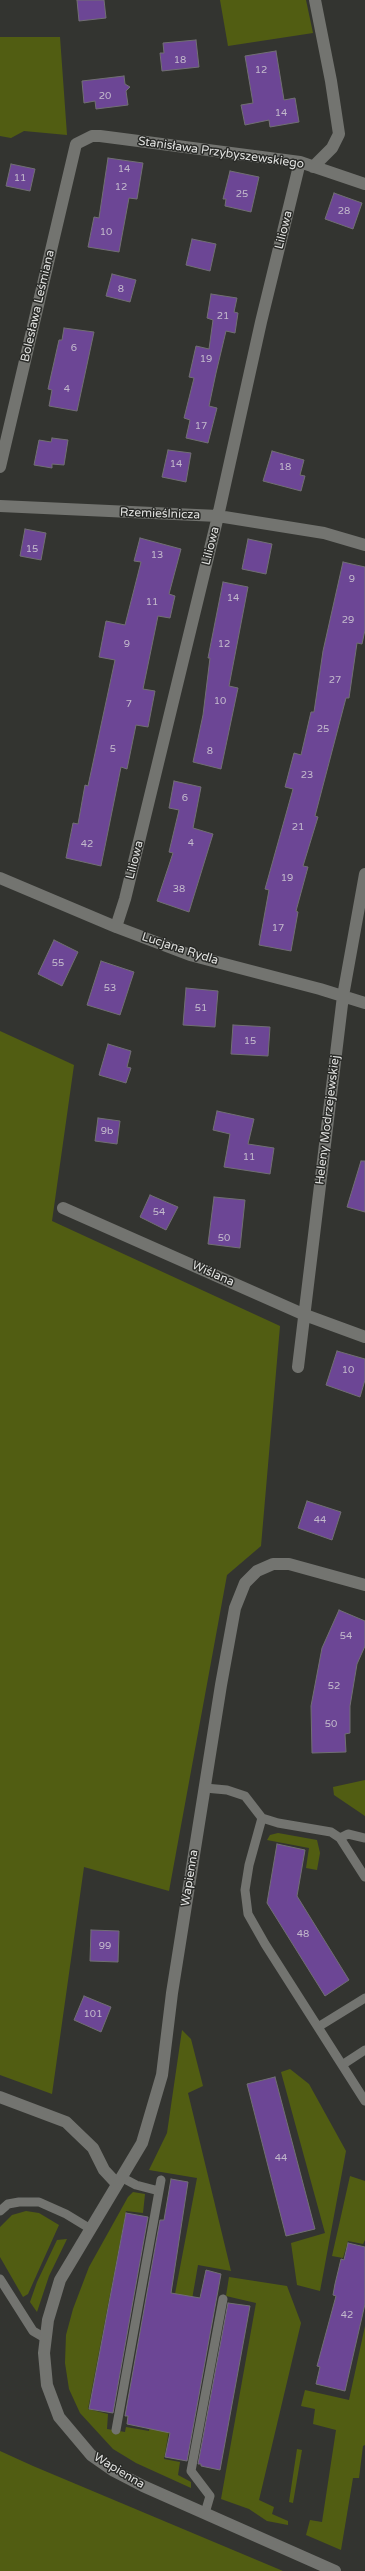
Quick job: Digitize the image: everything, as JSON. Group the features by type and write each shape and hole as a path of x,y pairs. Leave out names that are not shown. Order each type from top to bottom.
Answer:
{"street":[{"path":"313,167 332,148 339,134 331,81 315,0"},
{"name":"Stanisława Przybyszewskiego","path":"76,144 88,138 100,136 300,162 365,184"},
{"name":"Bolesława Leśmiana","path":"0,467 76,144"},
{"name":"Liliowa","path":"116,927 127,891 218,516 261,322 300,162"},
{"name":"Rzemieślnicza","path":"0,506 218,516 324,533 365,545"},
{"name":"Heleny Modrzejewskiej","path":"298,1367 343,996 365,874"},
{"name":"Lucjana Rydla","path":"0,878 116,927 190,955 343,996 365,1004"},
{"name":"Wiślana","path":"63,1208 305,1315 365,1337"},
{"name":"Wapienna","path":"335,2571 114,2471 91,2455 73,2436 59,2417 47,2385 44,2364 45,2338 60,2280 89,2228 142,2143 162,2075 172,1993 235,1608 245,1583 257,1571 272,1564 289,1564 365,1586"},
{"path":"0,2097 66,2122 93,2148 104,2170 119,2181"}],"lane":[{"path":"205,1788 227,1790 245,1796 262,1818 278,1823 331,1832 340,1838 365,1877"},
{"path":"262,1818 249,1865 245,1890 248,1914 265,1944 365,2101"},
{"path":"340,1838 348,1834 365,1838"},
{"path":"318,2027 365,1998"},
{"path":"342,2064 365,2050"},
{"path":"116,2430 161,2180"},
{"path":"119,2181 159,2191"},
{"path":"0,2211 8,2204 19,2202 39,2202 66,2214 89,2228"},
{"path":"0,2279 33,2331 45,2338"},
{"path":"205,2513 210,2496 191,2471 223,2299"}],"green space":[{"path":"220,0 306,0 313,33 228,46"},
{"path":"0,37 60,37 67,135 24,131 11,138 0,136"},
{"path":"0,1031 74,1065 52,1221 280,1326 261,1546 227,1575 169,1891 84,1867 52,2094 0,2075"},
{"path":"365,1780 365,1816 334,1795 333,1787"},
{"path":"278,1833 317,1840 320,1853 317,1870 306,1868 309,1848 267,1840 270,1835"},
{"path":"182,2030 191,2039 203,2086 188,2093 231,2271 198,2265 164,2459 180,2462 178,2475 191,2482 191,2488 136,2463 113,2449 80,2413 69,2389 65,2363 66,2335 73,2309 89,2267 128,2197 133,2192 145,2194 143,2213 126,2211 88,2409 108,2414 107,2429 125,2432 126,2427 149,2431 197,2178 149,2170 167,2133"},
{"path":"290,2069 309,2084 346,2151 320,2291 297,2285 291,2243 325,2233 281,2072"},
{"path":"350,2176 365,2181 365,2240 363,2244 348,2241 343,2258 332,2256"},
{"path":"26,2211 39,2213 59,2225 28,2294 23,2297 0,2257 0,2227 12,2215"},
{"path":"67,2239 49,2276 37,2312 30,2302 37,2282 57,2240"},
{"path":"229,2277 287,2286 301,2323 259,2500 274,2507 272,2514 288,2521 288,2525 267,2521 249,2509 221,2499 256,2303 226,2296"},
{"path":"365,2326 365,2445 363,2446 359,2478 353,2478 341,2550 306,2535 310,2520 322,2522 336,2430 313,2424 315,2409 301,2406 305,2390 349,2400"},
{"path":"297,2449 302,2450 293,2503 289,2502"},
{"path":"0,2451 33,2466 283,2571 0,2571"}],"building":[{"path":"77,0 104,0 106,18 79,21"},
{"path":"196,40 199,67 162,71 160,53 164,53 163,43"},
{"path":"276,51 284,100 295,98 299,122 270,127 269,120 245,125 241,105 253,103 245,56"},
{"path":"124,76 125,84 130,87 126,91 128,105 96,109 95,101 84,103 82,81"},
{"path":"108,158 143,163 137,199 129,198 119,252 88,247 94,217 99,218"},
{"path":"11,164 35,169 30,191 6,186"},
{"path":"230,171 259,177 251,212 225,206 226,199 223,199"},
{"path":"334,193 362,203 353,229 325,219"},
{"path":"192,239 216,244 210,271 186,265"},
{"path":"112,274 136,280 130,302 106,296"},
{"path":"211,294 237,298 234,312 238,313 235,333 226,331 216,373 209,406 217,408 208,443 186,438 190,420 184,418 194,378 189,377 196,346 209,349 213,320 207,318"},
{"path":"64,328 94,332 77,411 49,406 52,390 48,389 59,340 62,340"},
{"path":"52,438 68,440 64,465 52,464 52,468 34,465 39,440 51,442"},
{"path":"168,450 191,453 186,482 162,477"},
{"path":"272,451 304,460 300,475 305,476 301,491 263,481"},
{"path":"25,529 46,533 41,560 20,556"},
{"path":"140,538 181,549 169,594 175,596 170,618 158,616 143,689 155,691 148,727 136,725 127,769 121,767 101,866 66,858 73,823 78,824 85,785 88,786 115,660 99,657 106,621 125,625 141,562 134,561"},
{"path":"248,539 272,544 266,574 242,569"},
{"path":"343,562 365,567 365,630 362,644 357,643 349,698 346,698 315,816 318,817 303,866 308,867 296,911 298,912 291,951 259,945 269,890 265,889 293,789 285,787 294,753 301,755 311,712 314,712 323,651"},
{"path":"223,582 248,587 229,686 238,688 221,769 193,762 203,715 210,658 208,658"},
{"path":"174,781 201,787 193,828 213,834 189,912 157,901 173,853 169,852 179,810 169,808"},
{"path":"54,940 78,952 62,986 38,974"},
{"path":"101,961 134,972 120,1015 87,1005"},
{"path":"186,988 218,991 215,1027 183,1025"},
{"path":"233,1025 270,1027 268,1056 231,1054"},
{"path":"108,1044 131,1051 127,1067 131,1068 126,1083 99,1075"},
{"path":"217,1111 254,1119 248,1144 274,1148 270,1174 224,1167 230,1134 213,1130"},
{"path":"98,1118 120,1121 117,1144 95,1141"},
{"path":"361,1161 365,1161 365,1212 347,1207"},
{"path":"150,1195 178,1207 166,1230 140,1217"},
{"path":"214,1197 245,1200 240,1248 208,1244"},
{"path":"337,1351 365,1359 365,1380 360,1397 326,1385"},
{"path":"307,1501 341,1512 332,1540 298,1528"},
{"path":"339,1610 365,1621 365,1646 357,1664 350,1706 350,1733 345,1734 346,1752 312,1753 311,1706 322,1648"},
{"path":"277,1844 305,1850 297,1896 349,1980 325,1996 267,1903"},
{"path":"91,1930 119,1931 118,1962 90,1961"},
{"path":"84,1996 111,2007 101,2032 74,2020"},
{"path":"275,2077 315,2229 286,2236 247,2084"},
{"path":"171,2179 188,2182 171,2293 200,2298 206,2270 221,2274 187,2461 165,2457 170,2433 127,2424 128,2416 125,2416 160,2220 164,2220"},
{"path":"126,2213 148,2217 113,2413 89,2409"},
{"path":"348,2243 365,2247 365,2304 345,2391 316,2384 320,2367 317,2366 336,2296 333,2295 335,2284 341,2259 344,2260"},
{"path":"228,2303 250,2306 220,2470 198,2464"}]}
